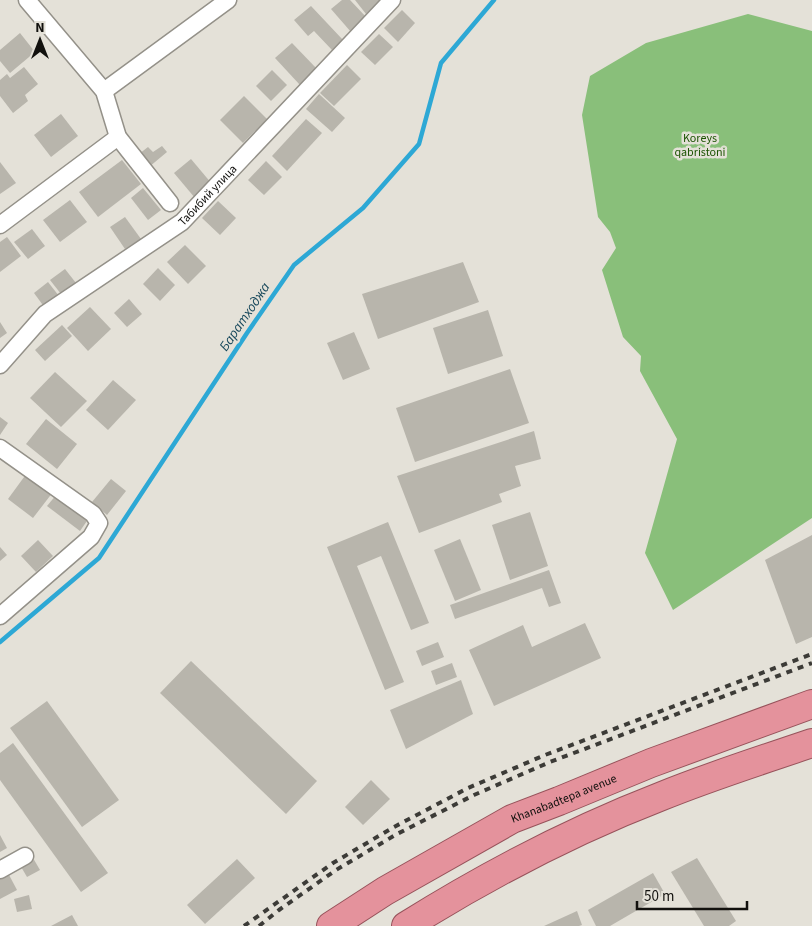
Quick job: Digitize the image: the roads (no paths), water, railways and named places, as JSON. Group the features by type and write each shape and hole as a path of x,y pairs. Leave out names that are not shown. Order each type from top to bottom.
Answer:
{"highway":[{"name":"Khanabadtepa avenue","path":"331,926 385,891 512,819 650,763 812,704"},
{"path":"406,926 478,884 575,833 662,796 812,743"},
{"path":"559,801 575,833"}],"street":[{"path":"27,0 104,91 118,137 170,203"},
{"path":"104,91 228,0"},
{"name":"Табибий улица","path":"0,365 45,314 182,222 392,0"},
{"path":"0,225 118,137"},
{"path":"0,448 93,514 99,523 91,537 0,616"},
{"path":"0,870 24,856"}],"waterway":[{"name":"Баратходжа","path":"0,642 99,558 294,265 363,208 419,144 441,63 494,0"}],"railway":[{"path":"244,926 333,863 394,827 468,788 545,755 812,654"},
{"path":"259,926 336,870 397,834 474,795 550,762 812,663"}],"park label":[{"name":"Koreys qabristoni","path":"700,145"}]}
